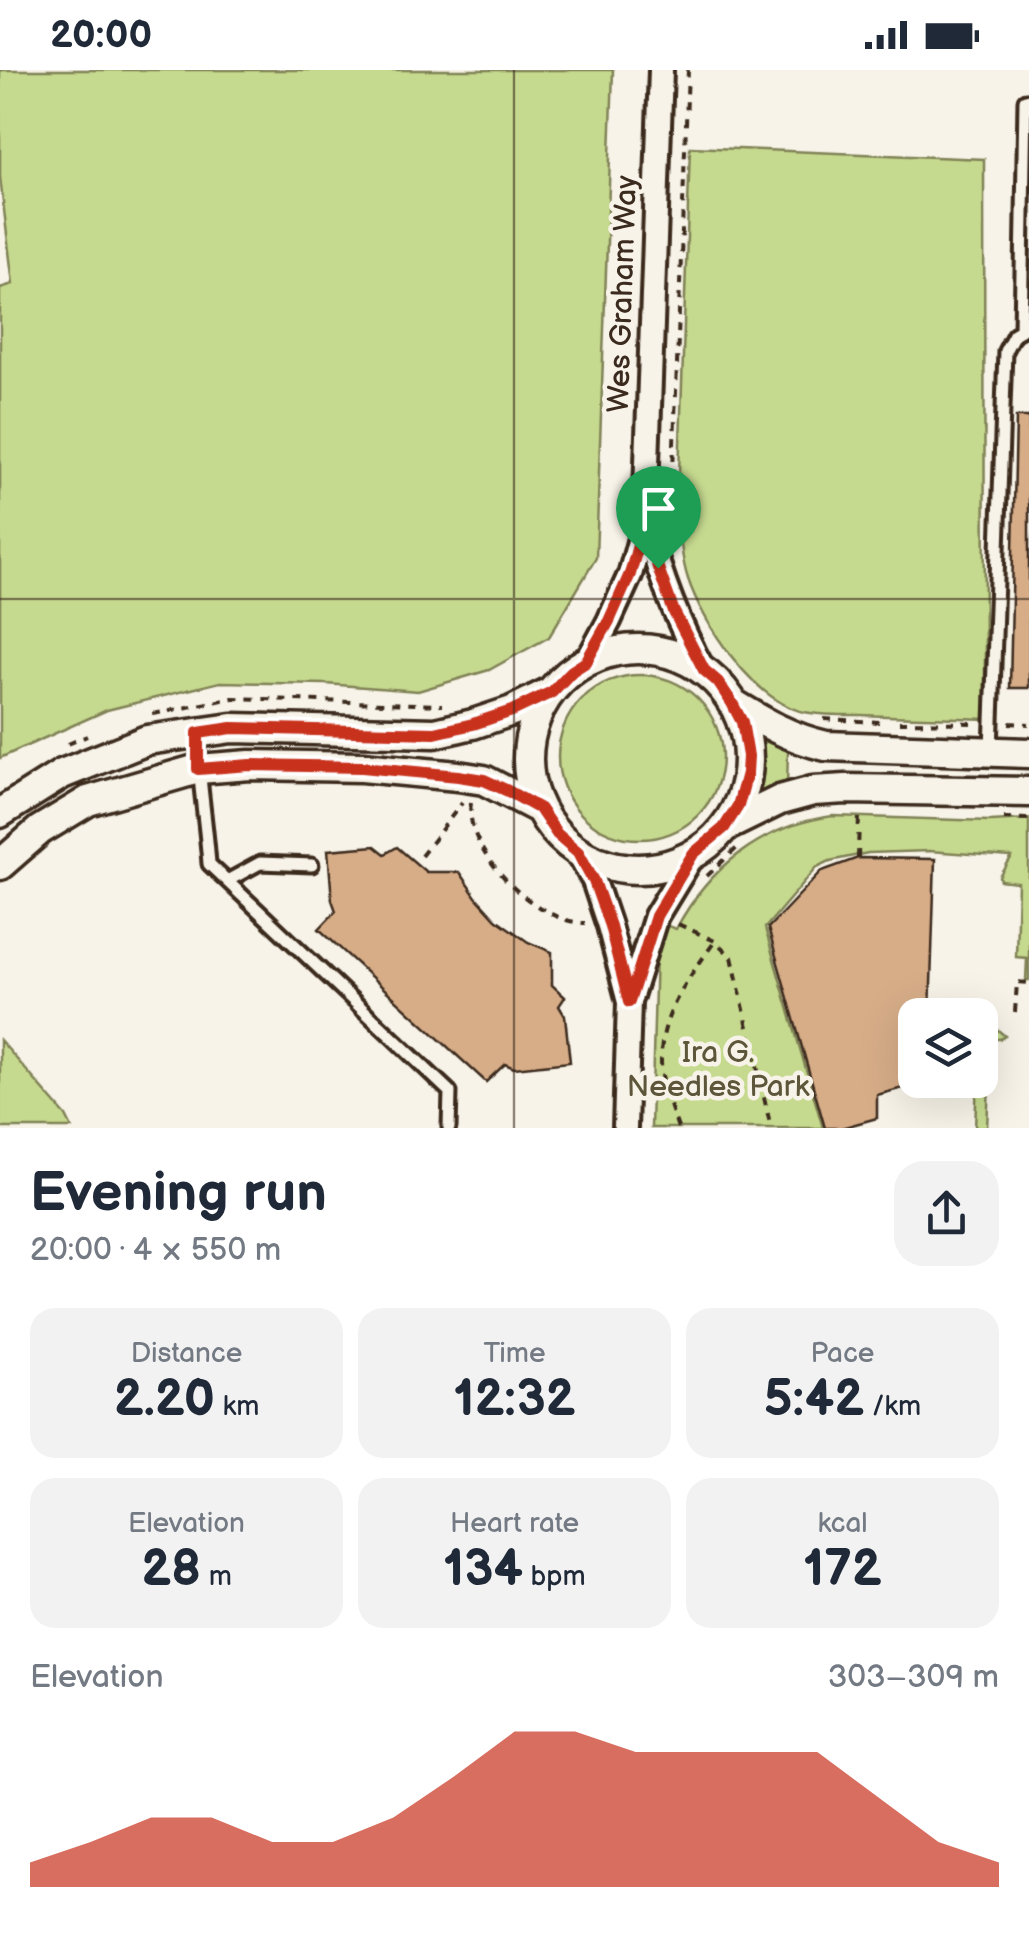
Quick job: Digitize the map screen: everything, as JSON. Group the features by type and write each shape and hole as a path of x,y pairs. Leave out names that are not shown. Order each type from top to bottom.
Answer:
{"street":[{"name":"Wes Graham Way","path":"586,662 630,574 645,520 661,70"},
{"name":"Wes Graham Way","path":"645,520 674,612 704,670"},
{"path":"734,835 747,773 746,739 732,703 704,670 673,654 629,649 586,662 552,692 539,712 528,749 532,788 557,834 578,852 607,865 659,867 734,835 780,800 814,792 846,788 1029,792"},
{"path":"0,813 62,774 147,740 232,728 435,733 512,711 552,692"},
{"path":"732,703 774,729 826,746 1029,752"},
{"path":"0,864 40,830 88,801 198,769 250,765 362,767 458,776 484,780 540,809"},
{"path":"578,852 594,881 610,926 629,1002 626,1128"},
{"path":"629,1002 656,916 693,854"}],"lane":[{"path":"991,752 1005,350 1014,334 1025,330 1025,100 1029,100"},
{"path":"198,733 198,769 209,864 450,1092 448,1128"},
{"path":"227,881 260,864 312,865"}],"path":[{"path":"673,538 672,456 688,70"},
{"path":"818,718 1029,724"},
{"path":"421,856 462,803"},
{"path":"471,804 472,832 497,871 516,891 555,917 573,924 586,923"},
{"path":"858,858 859,812"},
{"path":"846,813 870,813"},
{"path":"994,817 1029,819"},
{"path":"698,884 734,835"},
{"path":"679,912 674,922 716,941 732,957 768,1128"},
{"path":"678,1128 662,1071 663,1035 673,1002 716,941"},
{"path":"1014,1012 1016,982 1029,983"}],"green space":[{"path":"0,70 613,70 596,558 549,637 489,670 418,691 220,682 107,710 0,758 0,288 13,284 0,177"},
{"path":"690,147 984,159 985,719 800,711 764,691 747,675 705,617 685,570 678,503"},
{"path":"640,675 671,681 698,699 716,726 722,757 716,788 698,815 671,833 640,839 609,833 582,815 564,788 558,757 564,726 582,699 609,681"},
{"path":"761,737 788,750 787,786 758,798 764,768"},
{"name":"Ira G. Needles Park","path":"833,816 1029,819 1029,980 1027,958 1016,957 1018,883 1001,881 1000,877 1012,857 929,851 868,853 830,861 817,867 765,928 823,1128 651,1128 656,951 665,925 676,929 722,868 761,839"},
{"path":"0,1040 66,1116 72,1128 0,1128"},
{"path":"976,1098 988,1098 987,1128 975,1128"}],"building":[{"path":"1016,417 1029,417 1029,688 1010,688"},
{"path":"375,846 385,854 397,847 426,872 459,872 496,919 528,942 552,952 552,985 565,997 559,1006 565,1016 570,1062 514,1068 505,1064 486,1082 319,929 336,911 328,850"},
{"path":"858,858 935,859 931,998 898,998 898,1089 877,1095 877,1118 841,1128 825,1128 768,928 822,871"}],"route":[{"path":"645,520 658,568 683,632 704,670 727,694 742,722 747,773 738,806 724,828 693,854 660,909 629,1002 610,926 594,881 578,852 557,834 540,809 508,791 484,780 362,767 250,765 198,769 198,733 232,728 435,733 512,711 552,692 586,662 630,574 645,520"}]}
